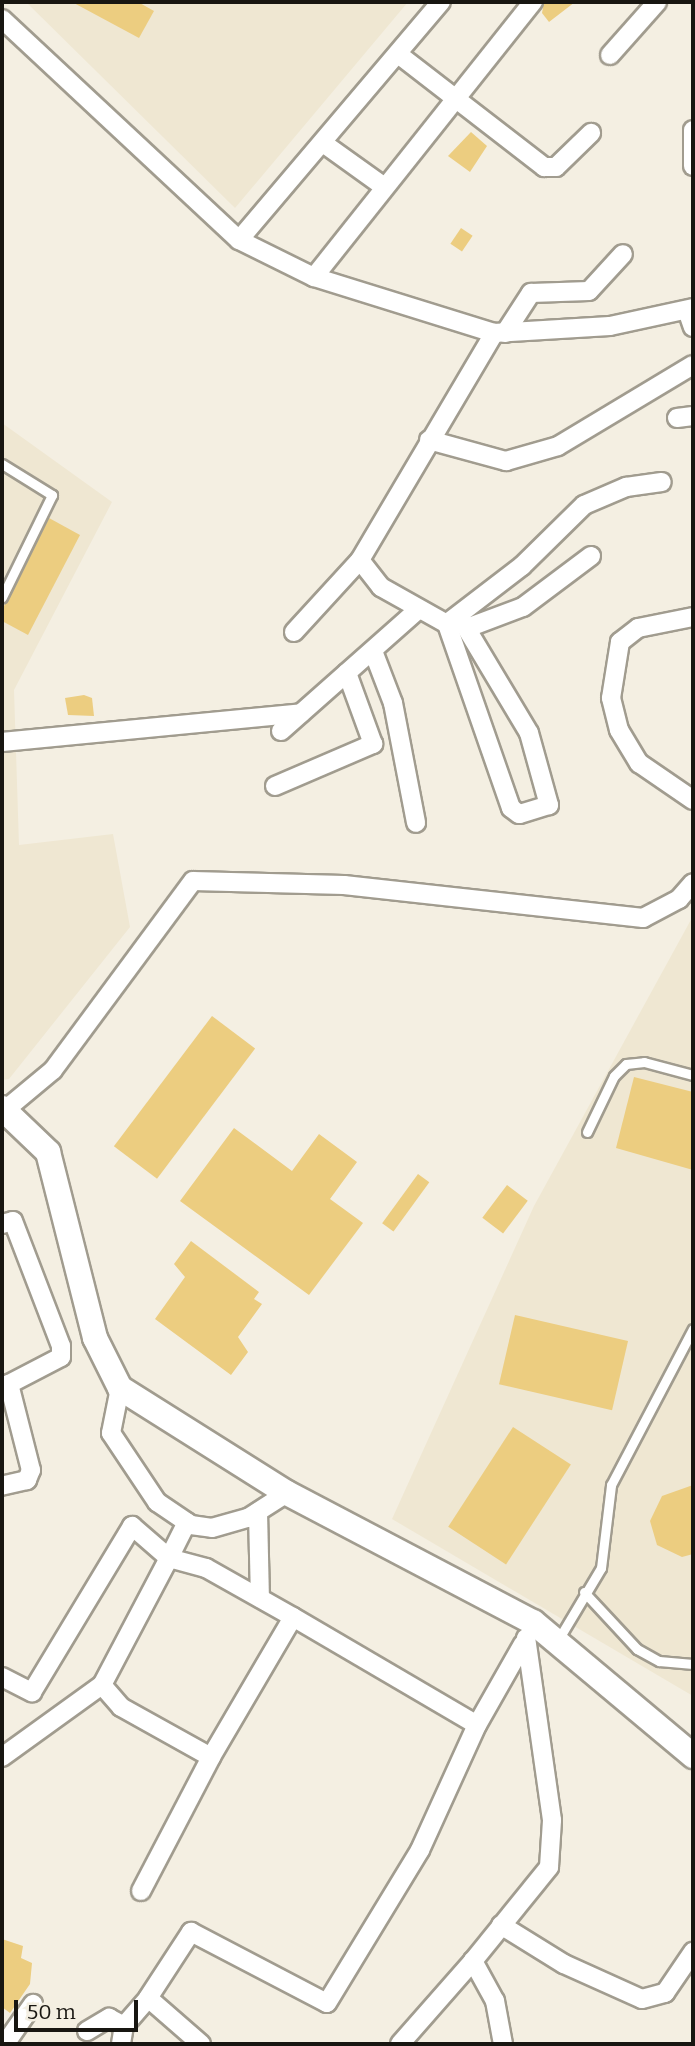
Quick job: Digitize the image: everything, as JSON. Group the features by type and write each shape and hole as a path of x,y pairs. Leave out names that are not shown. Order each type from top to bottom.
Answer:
{"street":[{"path":"239,240 441,2"},
{"path":"314,277 453,96 533,2"},
{"path":"610,55 657,2"},
{"path":"2,19 239,240 314,277 499,333 610,326 690,309 693,327"},
{"path":"398,54 544,167 556,167 591,133"},
{"path":"693,130 693,166"},
{"path":"323,143 383,187"},
{"path":"294,632 360,560 429,440 499,333 531,293 589,291 623,254"},
{"path":"429,440 506,461 558,446 693,365"},
{"path":"457,623 584,505 626,486 662,482"},
{"path":"360,560 381,587 419,609 457,623 523,607 592,556"},
{"path":"281,731 419,609"},
{"path":"693,617 638,628 620,642 611,698 619,730 639,763 693,800"},
{"path":"457,623 529,733 549,805 519,814 511,808 457,623"},
{"path":"373,651 393,703 416,822"},
{"path":"275,786 373,744 347,673"},
{"path":"2,742 301,713"},
{"path":"693,883 679,899 643,918 344,885 193,881 53,1069 3,1109 48,1152 95,1338 120,1388 287,1493 528,1633 556,1644 693,1756"},
{"path":"2,1224 13,1220 61,1346 61,1357 5,1385 31,1471 27,1480 2,1486"},
{"path":"120,1388 111,1433 157,1502 187,1522 212,1528 258,1512 287,1493"},
{"path":"258,1512 260,1598"},
{"path":"2,1757 102,1685 187,1522"},
{"path":"2,1677 32,1692 132,1526 169,1558 206,1568 477,1725"},
{"path":"141,1891 211,1757 293,1617"},
{"path":"121,2044 124,2026 148,1998 191,1932 327,2003 419,1850 477,1725 528,1633"},
{"path":"400,2044 473,1961 549,1867 552,1820 528,1633"},
{"path":"102,1685 121,1707 211,1757"},
{"path":"501,1925 564,1964 642,1999 665,1993 693,1952"},
{"path":"473,1961 499,2011 503,2044"},
{"path":"148,1998 201,2044"},
{"path":"5,2044 33,2004"},
{"path":"87,2031 109,2018 124,2026"}],"lane":[{"path":"2,464 52,495 2,597"},
{"path":"587,1132 614,1076 626,1064 644,1062 693,1075"},
{"path":"556,1644 584,1592 601,1568 611,1485 693,1329"},
{"path":"584,1592 637,1649 659,1661 693,1664"}],"shaded area":[{"path":"26,2 408,2 235,208"},
{"path":"2,423 112,502 14,690 19,845 113,834 130,927 9,1079 2,1080"},
{"path":"693,916 693,1696 392,1519 534,1206"}],"building":[{"path":"72,2 138,2 154,11 139,38"},
{"path":"544,2 575,2 549,22 542,13"},
{"path":"471,132 487,146 470,172 448,156"},
{"path":"461,228 473,236 462,252 450,244"},
{"path":"49,518 80,535 28,635 2,621 2,610"},
{"path":"84,695 92,698 94,716 68,715 65,698"},
{"path":"212,1016 255,1048 157,1179 114,1146"},
{"path":"634,1077 693,1092 693,1170 616,1148"},
{"path":"234,1128 292,1171 319,1134 357,1162 330,1199 363,1223 309,1295 180,1201"},
{"path":"418,1174 429,1182 393,1232 382,1223"},
{"path":"507,1185 528,1201 503,1233 482,1218"},
{"path":"191,1241 259,1292 254,1299 262,1304 238,1337 248,1352 231,1375 155,1319 185,1277 174,1264"},
{"path":"515,1315 628,1341 612,1410 499,1384"},
{"path":"513,1427 571,1465 506,1564 448,1527"},
{"path":"693,1485 693,1554 682,1557 657,1545 650,1521 662,1496"},
{"path":"2,1939 23,1946 21,1958 32,1963 30,1984 10,2013 2,2007"}]}
